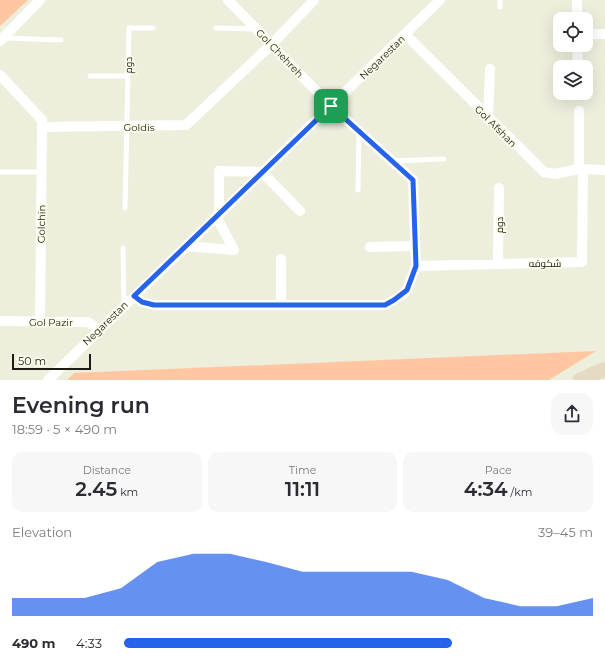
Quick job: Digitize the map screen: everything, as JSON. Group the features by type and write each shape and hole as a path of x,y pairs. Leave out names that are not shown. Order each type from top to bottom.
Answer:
{"main road":[{"path":"580,380 605,370"}],"street":[{"path":"1,39 40,0"},
{"name":"Gol Chehreh","path":"228,0 331,106 413,180 414,246 416,266"},
{"name":"Goldis","path":"42,126 186,125 272,44 314,0"},
{"name":"Negarestan","path":"48,380 440,0"},
{"path":"577,0 577,12"},
{"name":"Gol Afshan","path":"405,34 544,172 555,174 581,170 605,170"},
{"path":"593,34 605,34"},
{"path":"488,118 490,68"},
{"path":"0,75 42,120 42,126"},
{"path":"579,111 581,170"},
{"name":"Golchin","path":"40,322 42,126"},
{"name":"شکوفه","path":"416,266 582,262 581,170"},
{"path":"186,246 234,250 218,215 219,171 262,172 300,211"},
{"name":"دوم","path":"498,263 499,188"},
{"path":"370,247 414,246"},
{"path":"281,259 281,305"},
{"path":"134,296 142,302 154,305 385,305 402,295 407,290 416,266"},
{"name":"Gol Pazir","path":"0,321 88,322 99,330"}],"lane":[{"path":"500,0 500,7"},
{"name":"دوم","path":"125,208 129,28 153,28"},
{"path":"216,28 257,29"},
{"path":"1,39 61,40"},
{"path":"90,76 128,76"},
{"path":"358,190 359,132"},
{"path":"391,161 444,159"},
{"path":"0,172 41,172"},
{"path":"123,248 124,306"}],"shaded area":[{"path":"0,0 28,0 0,26"},
{"path":"596,351 549,380 67,380 74,373"}],"route":[{"path":"331,106 413,180 414,246 416,266 407,290 402,295 385,305 154,305 142,302 134,296 331,106"}]}
